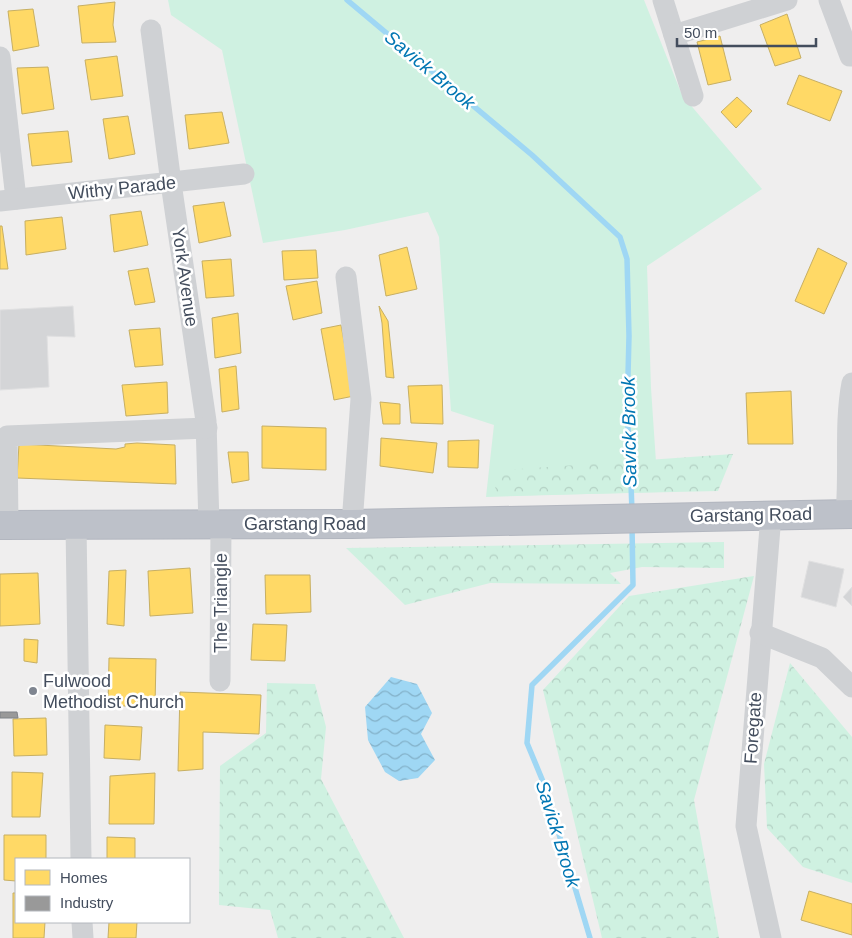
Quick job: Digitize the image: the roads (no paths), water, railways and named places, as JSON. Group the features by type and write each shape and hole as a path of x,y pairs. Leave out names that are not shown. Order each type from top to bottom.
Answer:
{"highway":[{"name":"Garstang Road","path":"4,525 352,524 849,514"}],"street":[{"path":"663,0 693,96"},
{"path":"674,34 787,0"},
{"path":"829,0 851,56"},
{"name":"York Avenue","path":"151,30 171,183 207,428 215,524"},
{"path":"0,57 8,200"},
{"name":"Withy Parade","path":"8,200 244,174"},
{"path":"346,277 361,399 352,524"},
{"path":"849,514 849,401 852,383"},
{"path":"4,525 7,436 207,428"},
{"name":"Foregate","path":"771,515 760,633 746,826 771,938"},
{"name":"The Triangle","path":"215,524 220,681"},
{"path":"76,525 81,858"},
{"path":"760,633 822,658 852,687"},
{"path":"82,923 83,938"}],"water":[{"path":"391,677 417,684 432,713 421,734 435,760 418,778 399,781 385,772 368,740 365,707"}],"waterway":[{"name":"Savick Brook","path":"347,0 532,155 620,237 627,259 629,336 627,415 632,512"},
{"name":"Savick Brook","path":"590,938 544,784 527,743 532,685 633,585 632,526"}],"place":[{"name":"Fulwood Methodist Church","path":"33,691"}]}
